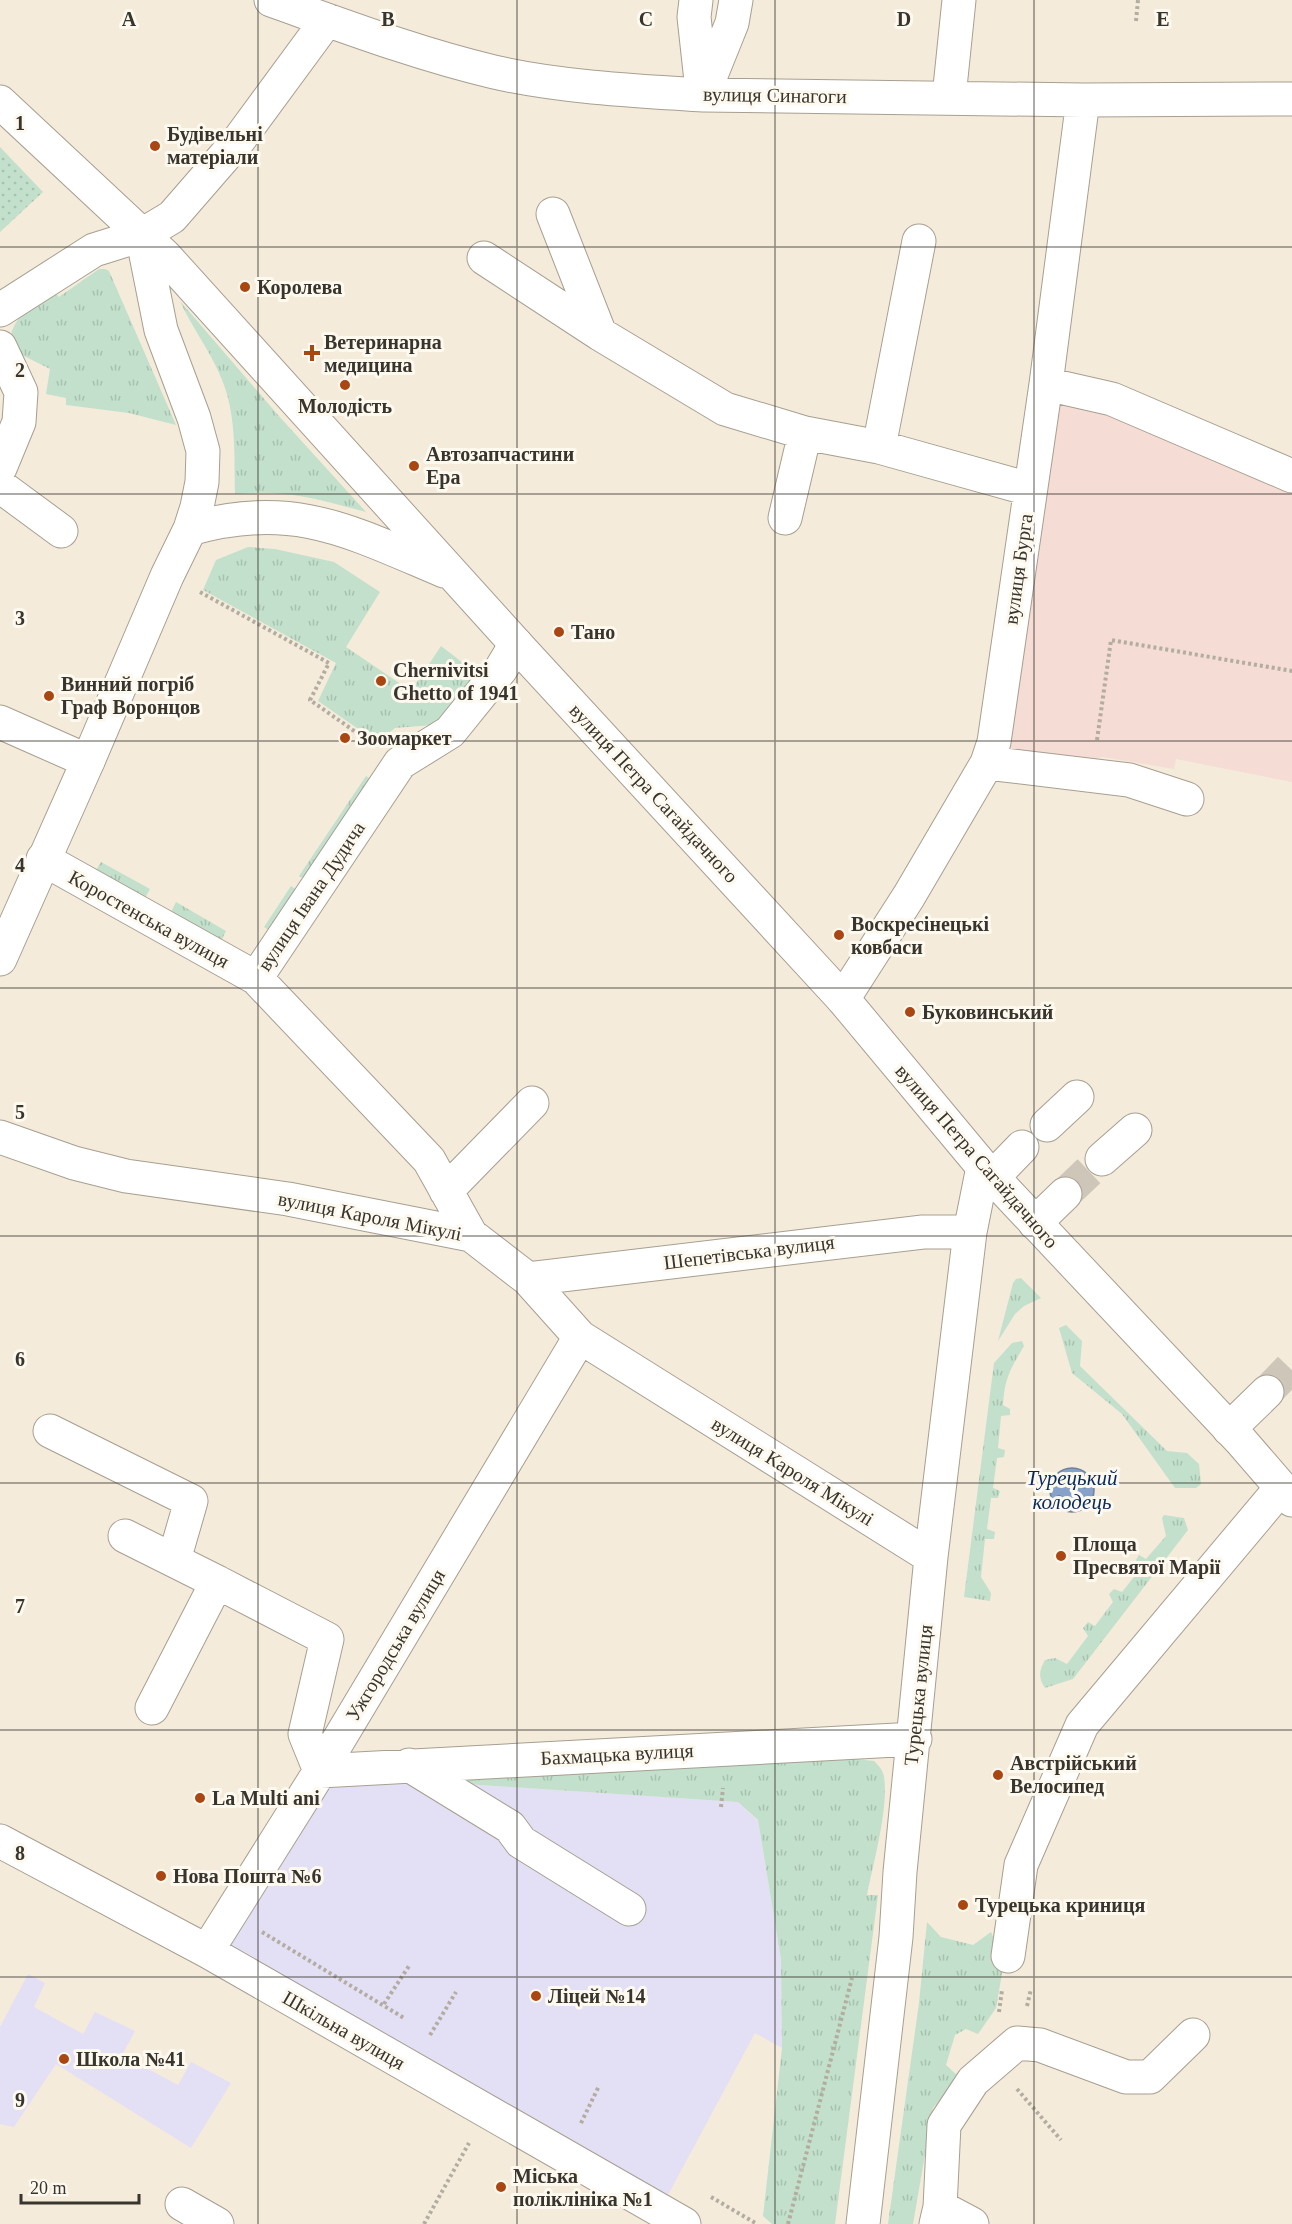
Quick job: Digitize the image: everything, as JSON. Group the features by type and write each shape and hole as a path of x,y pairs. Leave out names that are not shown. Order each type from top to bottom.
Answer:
{"street":[{"name":"вулиця Синагоги","path":"271,0 449,61 496,72 641,92 703,95 1083,100 1292,99"},
{"path":"696,0 694,17 703,95"},
{"path":"703,95 732,22 736,0"},
{"path":"949,97 959,0"},
{"path":"0,310 94,250 142,235 172,217 238,141 327,20"},
{"name":"вулиця Бурга","path":"843,999 909,896 987,763 994,742 1046,384 1083,100"},
{"name":"вулиця Петра Сагайдачного","path":"0,102 173,264 516,644 843,999 988,1172 1229,1429 1286,1494"},
{"path":"553,214 600,334"},
{"path":"0,959 167,576 190,529 202,482 203,451 194,418 160,330 142,235"},
{"path":"879,447 919,241"},
{"path":"484,258 600,334 725,409 805,433 879,447 1029,489"},
{"path":"0,347 21,392 19,422 0,468"},
{"path":"1046,384 1112,399 1292,476"},
{"path":"785,518 805,433"},
{"path":"0,486 61,531"},
{"path":"190,529 240,518 272,516 303,519 337,527 453,574"},
{"name":"вулиця Івана Дудича","path":"471,1235 429,1160 256,978 400,763 450,732 501,669 516,644"},
{"path":"0,722 88,761"},
{"path":"987,763 1129,780 1187,799"},
{"name":"Коростенська вулиця","path":"43,859 256,978"},
{"path":"1047,1125 1077,1097"},
{"path":"446,1191 532,1103"},
{"path":"1102,1159 1135,1130"},
{"name":"вулиця Кароля Мікулі","path":"0,1137 74,1163 126,1176 288,1199 471,1235 528,1279 580,1337 931,1557"},
{"path":"988,1172 1022,1147"},
{"name":"Турецька вулиця","path":"863,2224 896,1937 900,1872 915,1739 931,1557 970,1232 988,1172"},
{"path":"1035,1223 1065,1194"},
{"name":"Шепетівська вулиця","path":"528,1279 922,1232 970,1232"},
{"name":"Ужгородська вулиця","path":"207,1951 320,1771 580,1337"},
{"path":"1229,1429 1267,1392"},
{"path":"50,1431 191,1501 174,1560"},
{"path":"1008,1956 1021,1865 1082,1725 1286,1494"},
{"path":"126,1536 327,1639 305,1734 320,1771"},
{"path":"152,1708 217,1581"},
{"name":"Бахмацька вулиця","path":"320,1771 915,1739"},
{"path":"409,1765 510,1827 521,1842 629,1909"},
{"name":"Шкільна вулиця","path":"0,1841 207,1951 684,2224"},
{"path":"972,2224 938,2215 945,2125 973,2081 994,2061 1017,2043 1040,2045 1126,2077 1150,2077 1193,2035"},
{"path":"182,2204 217,2224"}],"path":[{"path":"1136,21 1138,0"},
{"path":"203,594 329,663 310,700 400,763"},
{"path":"1096,749 1112,640 1292,671"},
{"path":"384,2004 409,1966"},
{"path":"788,2224 853,1974"},
{"path":"430,2035 456,1992"},
{"path":"994,2061 1062,2140"},
{"path":"580,2123 599,2086"},
{"path":"424,2224 473,2134"}],"shaded area":[{"path":"1045,385 1292,478 1292,782 1176,759 1174,769 1103,757 1073,763 986,749"},
{"name":"Ліцей №14","path":"311,1756 466,1784 738,1802 758,1821 781,1959 782,2048 755,2033 661,2208 207,1949"},
{"name":"Школа №41","path":"28,1974 45,1983 34,2007 83,2034 95,2012 135,2031 122,2055 178,2085 191,2062 231,2083 191,2148 56,2064 14,2127 0,2124 0,2027"}],"green space":[{"path":"0,147 43,192 0,232"},
{"path":"99,269 109,271 176,425 129,413 66,405 66,398 46,394 50,369 18,353 10,339 16,323 32,305 52,290 59,297"},
{"path":"180,301 278,415 366,512 317,499 286,494 235,494 234,433 225,389 216,365"},
{"path":"248,547 275,549 334,562 380,592 346,647 411,691 441,646 476,673 446,724 395,728 377,742 318,701 336,663 203,590 216,560"},
{"path":"366,776 375,782 309,881 299,876"},
{"path":"101,862 150,889 145,898 96,870"},
{"path":"291,886 301,893 274,934 264,927"},
{"path":"176,902 226,931 221,941 171,912"},
{"path":"1021,1278 1041,1298 1024,1306 1015,1314 998,1341 1013,1283 1016,1279"},
{"path":"1066,1325 1082,1341 1080,1366 1167,1451 1187,1453 1199,1464 1201,1484 1196,1488 1175,1488 1122,1414 1072,1373 1059,1328"},
{"path":"1022,1341 1024,1346 1015,1361 1005,1387 1003,1405 1010,1409 1010,1415 1001,1416 998,1448 1005,1450 1004,1457 997,1458 993,1488 1000,1491 998,1498 991,1498 987,1529 995,1532 994,1539 985,1539 981,1577 991,1593 990,1601 964,1597 994,1363 1012,1343"},
{"path":"1164,1515 1184,1518 1188,1530 1073,1679 1045,1688 1040,1674 1045,1660 1055,1658 1067,1664 1088,1636 1083,1628 1088,1622 1095,1626 1113,1602 1109,1594 1114,1589 1122,1592 1141,1568 1136,1560 1139,1555 1146,1559 1166,1536 1162,1518"},
{"path":"790,1752 874,1761 882,1770 884,1777 882,1819 867,1895 878,1895 835,2224 772,2224 763,2216 782,2048 781,1959 758,1820 738,1802 466,1784 466,1779"},
{"path":"927,1922 941,1937 973,1945 991,1932 1004,1962 996,2008 978,2034 966,2029 955,2035 946,2065 959,2077 933,2108 913,2224 888,2224 919,2003"}],"water":[{"name":"Турецький колодець","path":"1072,1468 1088,1474 1094,1490 1088,1506 1072,1512 1056,1506 1050,1490 1056,1474"}],"tunnel":[{"path":"1065,1194 1102,1159"},
{"path":"1267,1392 1292,1366"}],"place":[{"name":"Будівельні матеріали","path":"155,146"},
{"name":"Королева","path":"245,287"},
{"name":"Ветеринарна медицина","path":"312,353"},
{"name":"Молодість","path":"345,385"},
{"name":"Автозапчастини Ера","path":"414,466"},
{"name":"Тано","path":"559,632"},
{"name":"Chernivitsi Ghetto of 1941","path":"381,681"},
{"name":"Винний погріб Граф Воронцов","path":"49,696"},
{"name":"Зоомаркет","path":"345,738"},
{"name":"Воскресінецькі ковбаси","path":"839,935"},
{"name":"Буковинський","path":"910,1012"},
{"name":"Площа Пресвятої Марії","path":"1061,1556"},
{"name":"Австрійський Велосипед","path":"998,1775"},
{"name":"La Multi ani","path":"200,1798"},
{"name":"Нова Пошта №6","path":"161,1876"},
{"name":"Турецька криниця","path":"963,1905"},
{"name":"Ліцей №14","path":"536,1996"},
{"name":"Школа №41","path":"64,2059"},
{"name":"Міська поліклініка №1","path":"501,2187"}]}
